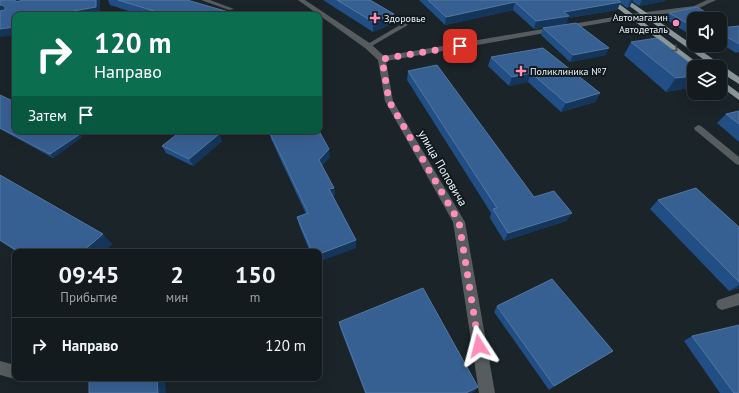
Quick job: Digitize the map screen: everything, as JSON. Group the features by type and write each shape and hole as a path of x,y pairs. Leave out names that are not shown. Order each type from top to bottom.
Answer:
{"main road":[{"path":"610,0 690,60"},
{"path":"624,0 710,60"},
{"path":"727,72 739,81"},
{"path":"727,88 739,97"}],"street":[{"path":"301,0 318,12"},
{"path":"322,14 368,46 382,59 631,16 695,8 713,0"},
{"name":"улица Поповича","path":"382,59 389,101 459,222 487,393"}],"lane":[{"path":"204,0 231,10"},
{"path":"362,0 405,26 368,46"},
{"path":"698,128 739,162"},
{"path":"722,304 739,299"},
{"path":"0,368 12,371"}],"building":[{"path":"0,0 14,0 17,2 22,0 96,0 96,7 68,12 12,12 12,27 0,29 0,11 5,10 5,7 0,5"},
{"path":"118,0 187,0 229,12 157,12"},
{"path":"337,0 370,0 394,14 373,22"},
{"path":"428,0 618,0 621,2 564,12 569,16 536,21 515,2 446,17"},
{"path":"697,7 705,12 687,12 687,23 669,13"},
{"path":"576,23 609,48 573,55 543,28"},
{"path":"739,26 739,44 727,37 727,27"},
{"path":"657,38 687,61 687,77 676,78 631,42"},
{"path":"543,48 600,93 566,103 531,73 512,77 491,57"},
{"path":"437,65 534,197 554,191 572,213 508,233 493,209 497,208 408,71"},
{"path":"0,95 12,101 12,134 80,134 50,154 0,128"},
{"path":"739,111 739,124 726,114"},
{"path":"177,134 219,134 189,159 162,146"},
{"path":"270,134 321,134 329,149 319,160 334,188 329,189 356,240 322,253 322,249 311,249 297,217 308,213"},
{"path":"0,175 103,234 86,249 14,249 0,240"},
{"path":"696,188 739,227 739,282 658,200"},
{"path":"552,279 613,351 554,386 497,306"},
{"path":"423,288 478,387 466,393 366,393 339,322"},
{"path":"739,325 739,393 734,393 692,336"},
{"path":"89,381 157,381 158,393 89,393"}],"place":[{"name":"Здоровье","path":"375,18"},
{"name":"Автомагазин Автодеталь","path":"676,23"},
{"name":"Поликлиника №7","path":"521,71"}],"route":[{"path":"460,46 382,59 389,101 459,222 479,346"}]}
